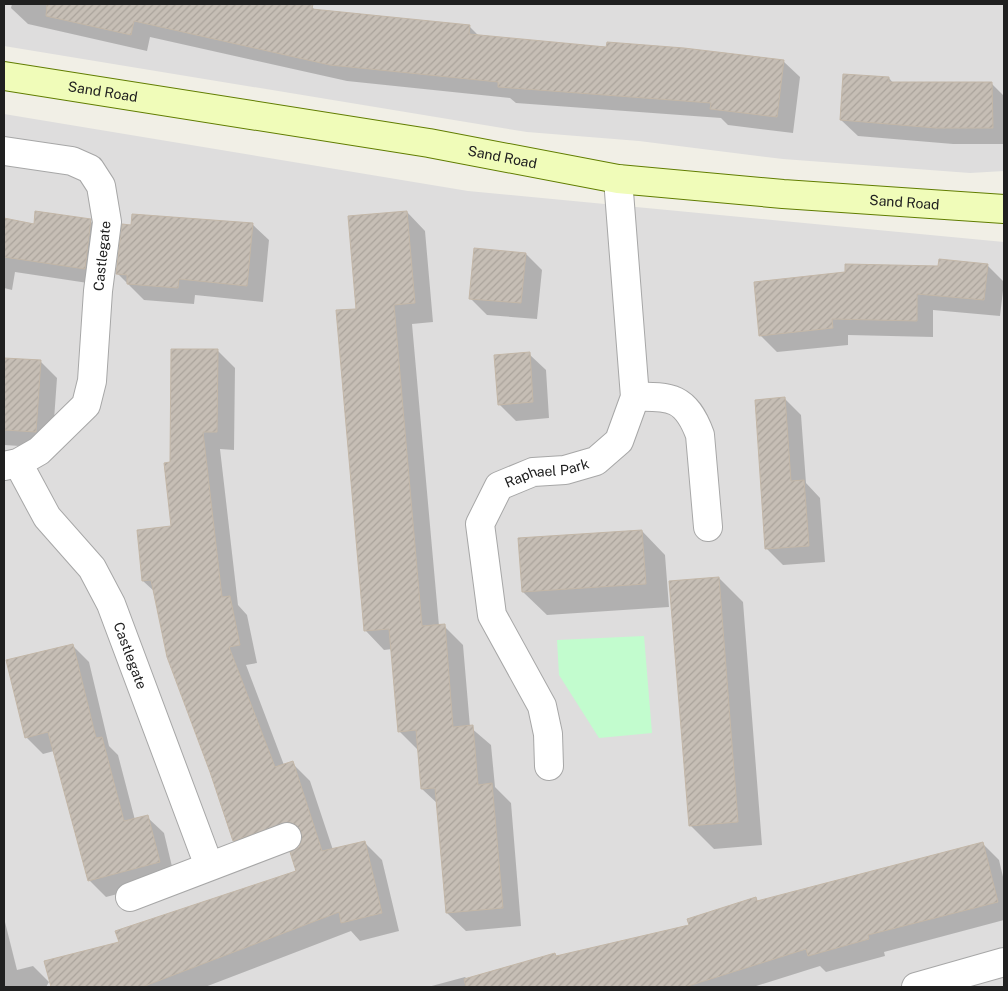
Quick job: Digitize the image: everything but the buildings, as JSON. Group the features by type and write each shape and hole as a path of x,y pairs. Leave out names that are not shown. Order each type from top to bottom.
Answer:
{"street":[{"name":"Sand Road","path":"4,76 429,142 618,178 783,194 1004,209"},
{"name":"Castlegate","path":"4,151 72,161 90,169 102,186 107,222 98,291 92,381 86,406 39,452 11,465 47,517 92,568 111,604 209,866"},
{"name":"Raphael Park","path":"549,766 548,734 542,706 492,616 480,524 499,486 533,472 565,470 596,461 619,441 635,397 618,178"},
{"path":"635,397 664,396 676,400 694,420 700,435 708,527"},
{"path":"130,897 287,837"},
{"path":"916,987 1004,962"}],"shaded area":[{"path":"4,4 1004,4 1004,171 970,173 783,159 639,141 527,132 4,46"},
{"path":"4,114 468,191 1004,242 1004,987 4,987"}],"green space":[{"path":"644,636 652,733 599,738 559,675 557,640"}]}
